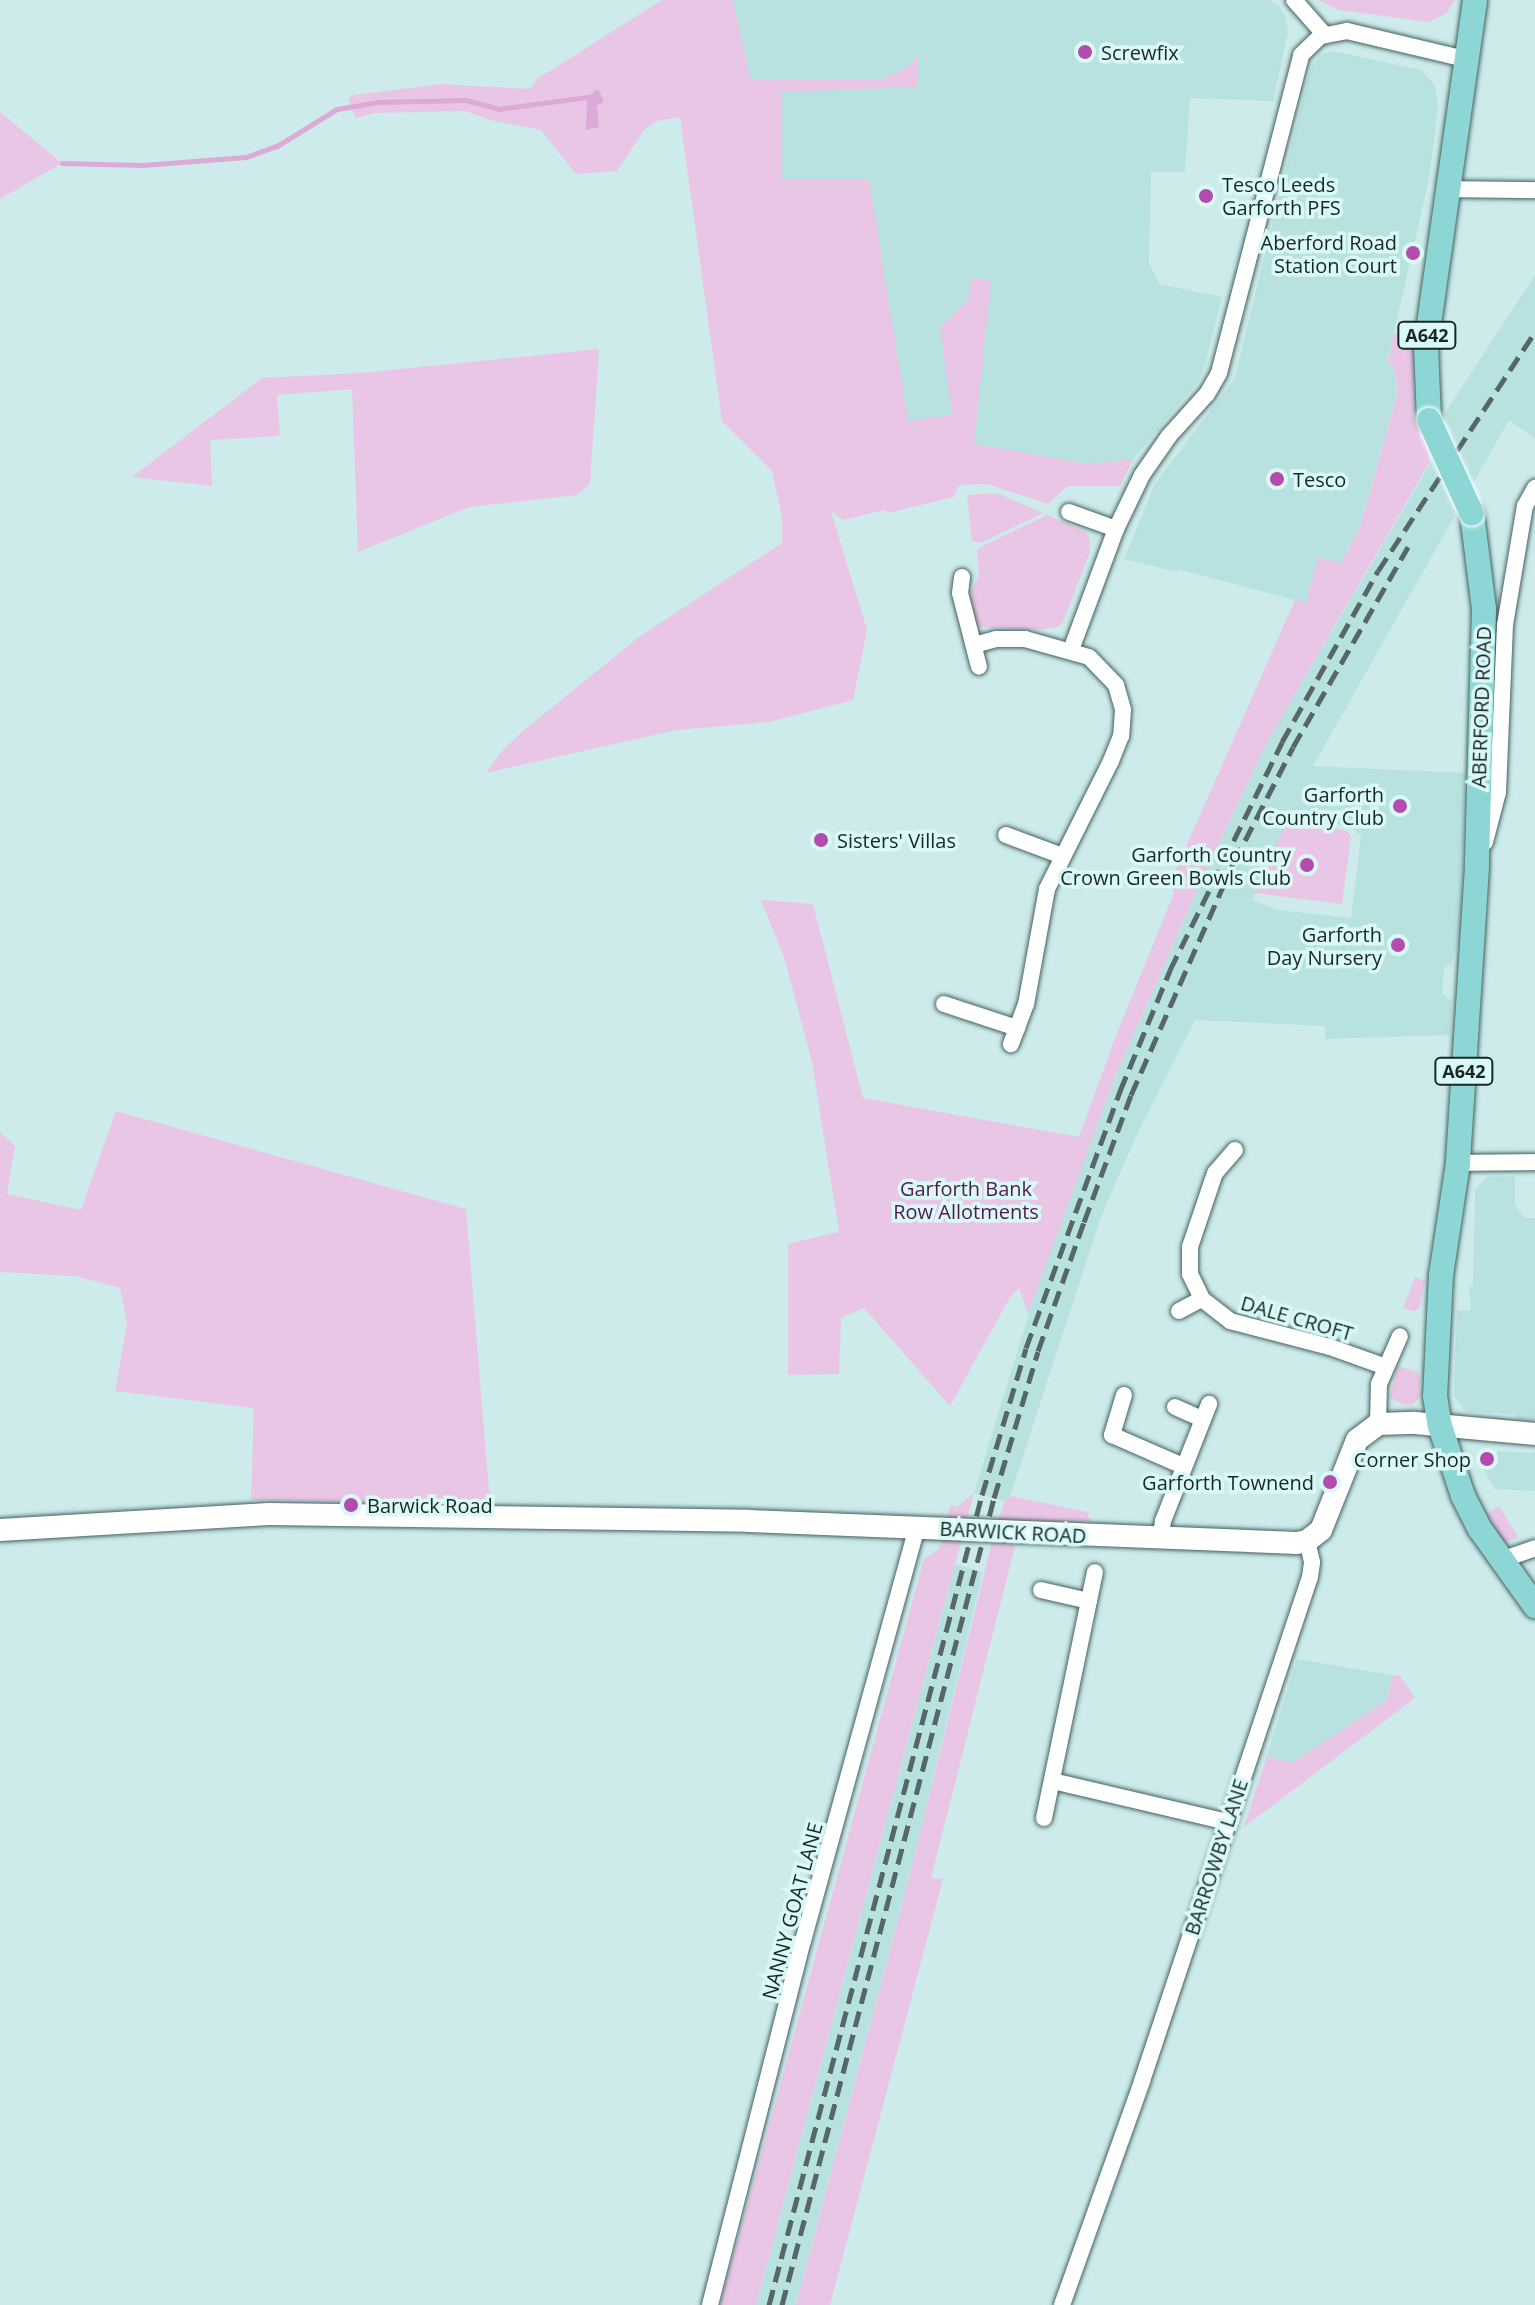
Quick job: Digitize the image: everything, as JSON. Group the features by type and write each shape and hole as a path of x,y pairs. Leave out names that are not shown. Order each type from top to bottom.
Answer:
{"main road":[{"name":"ABERFORD ROAD","path":"1440,1426 1435,1396 1438,1307 1458,1163 1477,867 1484,609 1472,514 1429,420 1426,345 1475,0"},
{"name":"A642","path":"1440,1426 1463,1496 1501,1560 1535,1606"}],"street":[{"path":"1294,0 1325,35"},
{"path":"1071,650 1116,529 1150,461 1200,403 1219,373 1297,67 1310,44 1325,35 1347,31 1465,59"},
{"path":"1448,189 1535,190"},
{"path":"1477,867 1498,792 1505,625 1522,520 1528,498 1535,488"},
{"path":"1069,512 1116,529"},
{"path":"962,577 960,593 979,667"},
{"path":"944,1004 1014,1036 1026,1004 1047,889 1106,772 1123,723 1120,697 1109,674 1089,657 1071,650 1010,638 974,645"},
{"path":"1006,835 1062,856"},
{"path":"1179,1311 1202,1299 1190,1274 1190,1247 1215,1173 1226,1156 1235,1150"},
{"path":"1458,1163 1535,1162"},
{"name":"DALE CROFT","path":"1202,1299 1230,1321 1330,1347 1386,1367"},
{"path":"1378,1424 1376,1397 1400,1336"},
{"path":"1124,1395 1112,1435 1183,1466"},
{"path":"1161,1539 1163,1521 1205,1412 1175,1407"},
{"path":"1307,1541 1324,1523 1357,1440 1378,1424 1535,1434"},
{"name":"BARWICK ROAD","path":"0,1530 269,1514 749,1521 1161,1539 1307,1541"},
{"name":"NANNY GOAT LANE","path":"710,2305 803,1941 917,1528"},
{"name":"BARROWBY LANE","path":"1062,2305 1310,1577 1312,1562 1307,1541"},
{"path":"1501,1560 1535,1548"},
{"path":"1044,1818 1095,1572"},
{"path":"1041,1590 1089,1601"},
{"path":"1053,1781 1228,1822"}],"shaded area":[{"path":"728,0 1269,0 1279,6 1286,18 1288,32 1273,101 1190,98 1185,172 1151,172 1149,263 1159,284 1222,297 1204,368 1197,383 1133,459 1088,464 974,445 970,484 818,511"},
{"path":"1333,51 1421,70 1435,85 1438,108 1429,179 1387,363 1393,365 1398,391 1360,527 1341,563 1306,603 1178,569 1177,572 1124,559 1155,484 1235,378 1307,81 1313,64 1321,55"},
{"path":"598,89 604,101 597,106 599,127 586,130 587,97"},
{"path":"1535,275 1535,439 1509,420 1313,766 1465,773 1460,933 1452,963 1444,968 1442,993 1452,1002 1450,1035 1325,1039 1325,1026 1195,1020 1137,1134 1101,1217 1010,1496 1005,1501 974,1493 1043,1268 1114,1079 1201,881 1267,742 1448,434 1441,419","holes":["1290,816 1348,826 1361,836 1351,918 1278,910 1252,900"]},
{"path":"1515,1176 1515,1205 1525,1218 1535,1218 1535,1420 1516,1419 1515,1414 1466,1412 1454,1396 1457,1311 1471,1310 1469,1287 1473,1286 1475,1190 1487,1177"},
{"path":"1497,1451 1535,1453 1535,1491 1495,1489 1477,1459 1480,1453 1496,1454"},
{"path":"955,1564 983,1572 909,1878 796,2305 756,2305"},
{"path":"1297,1659 1392,1675 1387,1700 1292,1763 1267,1756"}],"green space":[{"path":"662,0 733,0 749,75 753,79 883,79 909,66 917,55 917,87 781,92 782,180 869,179 908,421 952,415 940,327 968,300 971,277 991,281 974,444 1088,464 1133,459 1120,486 1068,486 1048,504 987,484 958,485 954,497 888,513 884,510 843,520 831,511 867,630 853,700 769,722 676,730 486,773 503,750 523,731 639,637 782,543 782,517 772,471 722,421 680,117 657,121 644,130 617,171 576,174 541,130 494,121 465,111 375,113 355,118 348,99 353,95 442,84 531,89 537,79"},
{"path":"1318,0 1455,0 1446,14 1429,22 1339,10"},
{"path":"0,112 62,163 0,199"},
{"name":"Garforth Bank Row Allotments","path":"1394,333 1414,336 1413,414 1431,460 1267,742 1201,881 1114,1079 1028,1314 1019,1288 1009,1299 950,1406 864,1308 841,1318 839,1374 788,1375 788,1244 839,1232 812,1062 784,957 761,900 813,904 863,1098 1079,1137 1174,893 1170,883 1295,600 1306,603 1318,557 1341,563 1360,527 1398,391 1393,365 1387,364"},
{"path":"599,349 590,484 577,495 469,507 358,552 352,389 277,395 280,436 210,440 212,486 132,477 262,378 360,373"},
{"path":"997,493 1043,513 981,543 972,541 967,495"},
{"path":"1047,515 1086,532 1090,540 1090,552 1063,622 1058,627 1038,630 981,627 975,622 970,594 979,576 977,549"},
{"name":"Garforth Country Crown Green Bowls Club","path":"1288,820 1347,831 1351,836 1342,904 1254,893"},
{"path":"116,1111 466,1209 490,1503 251,1500 254,1408 115,1391 127,1323 120,1288 75,1276 0,1272 0,1132 15,1146 7,1194 81,1210"},
{"path":"1415,1277 1425,1281 1419,1309 1413,1311 1403,1308"},
{"path":"1397,1366 1417,1372 1420,1377 1419,1398 1413,1404 1404,1405 1390,1397"},
{"path":"974,1493 756,2305 720,2305 924,1559 939,1549 950,1505 957,1507"},
{"path":"1010,1496 1087,1512 1090,1521 998,1521"},
{"path":"1499,1506 1518,1537 1506,1542 1501,1541 1487,1514"},
{"path":"993,1538 1015,1546 931,1878 943,1879 830,2305 796,2305 909,1878"},
{"path":"1392,1675 1400,1676 1415,1698 1244,1827 1267,1756 1292,1763 1387,1700"}],"waterway":[{"path":"62,163 143,165 246,157 277,146 337,109 378,102 466,100 499,109 587,97"}],"railway":[{"path":"769,2305 982,1495 1026,1348 1120,1091 1170,970 1282,742 1378,571 1535,332"},
{"path":"782,2305 994,1498 1038,1351 1131,1095 1234,862 1293,747 1408,547"}],"place":[{"name":"Screwfix","path":"1085,52"},
{"name":"Tesco Leeds Garforth PFS","path":"1206,196"},
{"name":"Aberford Road Station Court","path":"1413,253"},
{"name":"Tesco","path":"1277,479"},
{"name":"Garforth Country Club","path":"1400,806"},
{"name":"Sisters' Villas","path":"821,840"},
{"name":"Garforth Country Crown Green Bowls Club","path":"1307,865"},
{"name":"Garforth Day Nursery","path":"1398,945"},
{"name":"Corner Shop","path":"1487,1459"},
{"name":"Garforth Townend","path":"1330,1482"},
{"name":"Barwick Road","path":"351,1505"}]}
